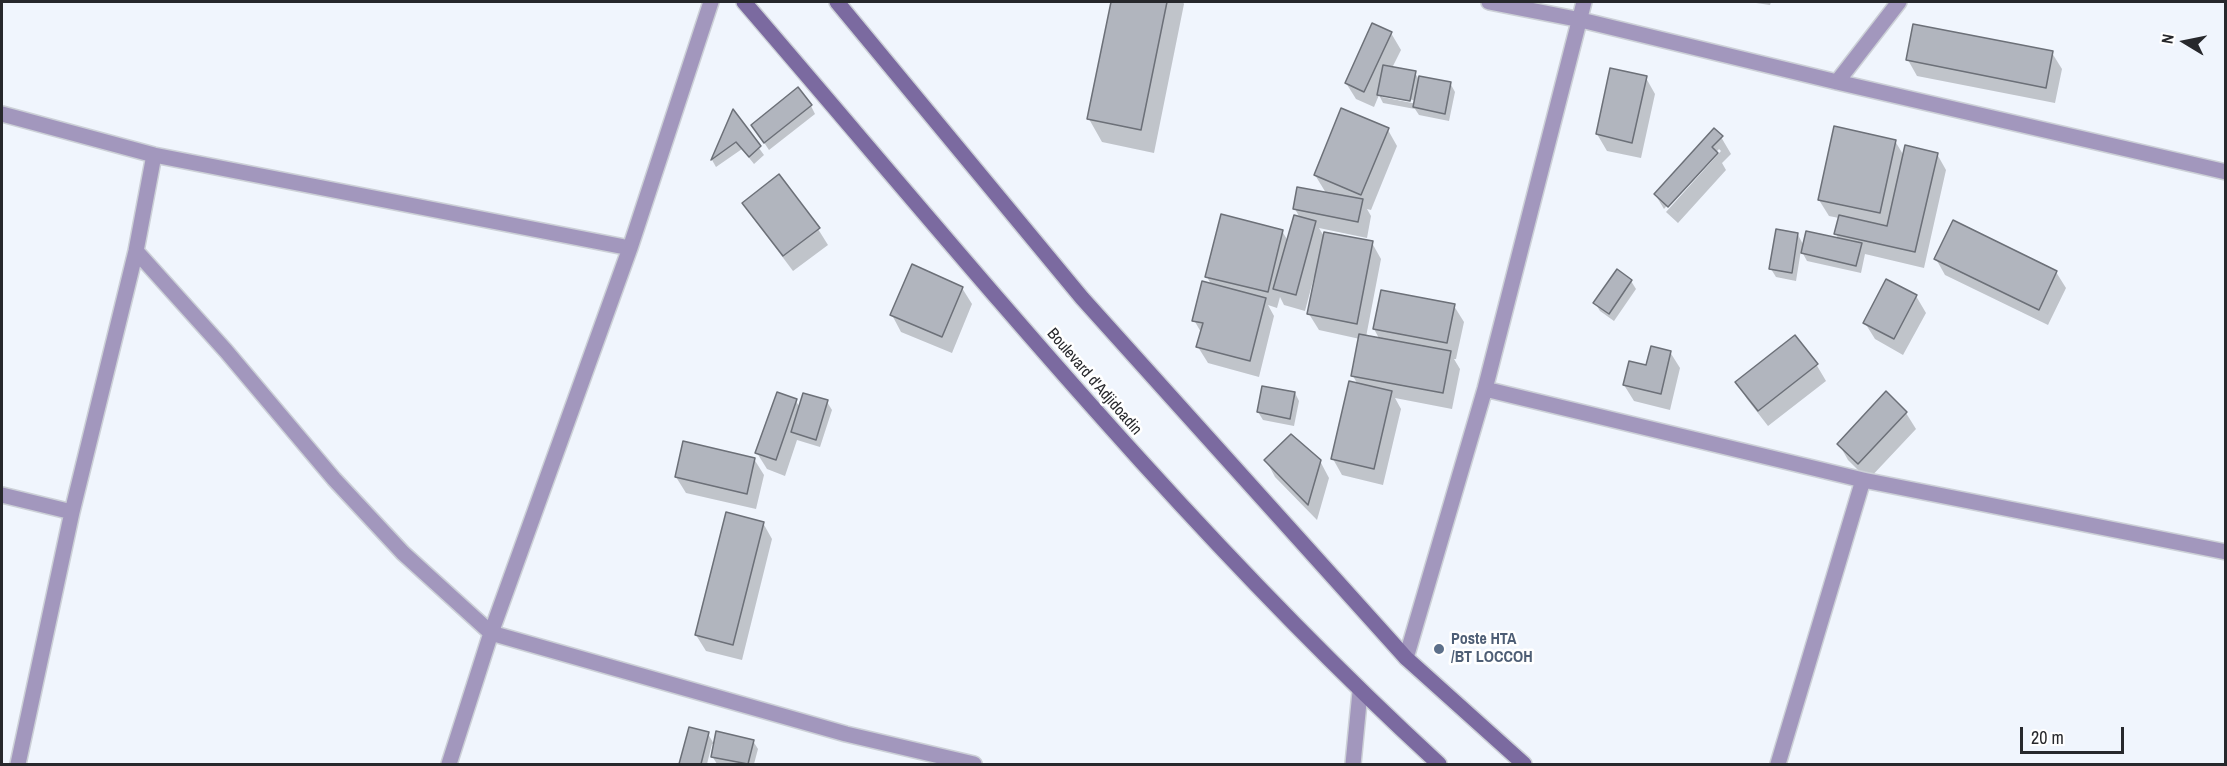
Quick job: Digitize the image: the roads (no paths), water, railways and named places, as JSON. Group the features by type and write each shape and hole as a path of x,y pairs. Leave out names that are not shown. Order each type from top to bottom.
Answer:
{"main road":[{"name":"Boulevard d'Adjidoadin","path":"744,2 1127,448 1360,692 1438,765"},
{"path":"837,2 1083,298 1406,658 1524,765"}],"street":[{"path":"449,765 491,633 630,248 711,2"},
{"path":"1489,2 1581,20 2226,172"},
{"path":"1406,658 1485,388 1584,2"},
{"path":"1837,82 1899,2"},
{"path":"2,114 154,154 630,248"},
{"path":"18,765 72,512 135,251 154,154"},
{"path":"135,251 226,351 334,479 404,553 491,633 846,734 974,765"},
{"path":"1485,388 1863,480 2226,552"},
{"path":"1778,765 1863,480"},
{"path":"2,495 72,512"},
{"path":"1353,765 1360,692"}],"place":[{"name":"Poste HTA /BT LOCCOH","path":"1439,649"}]}
